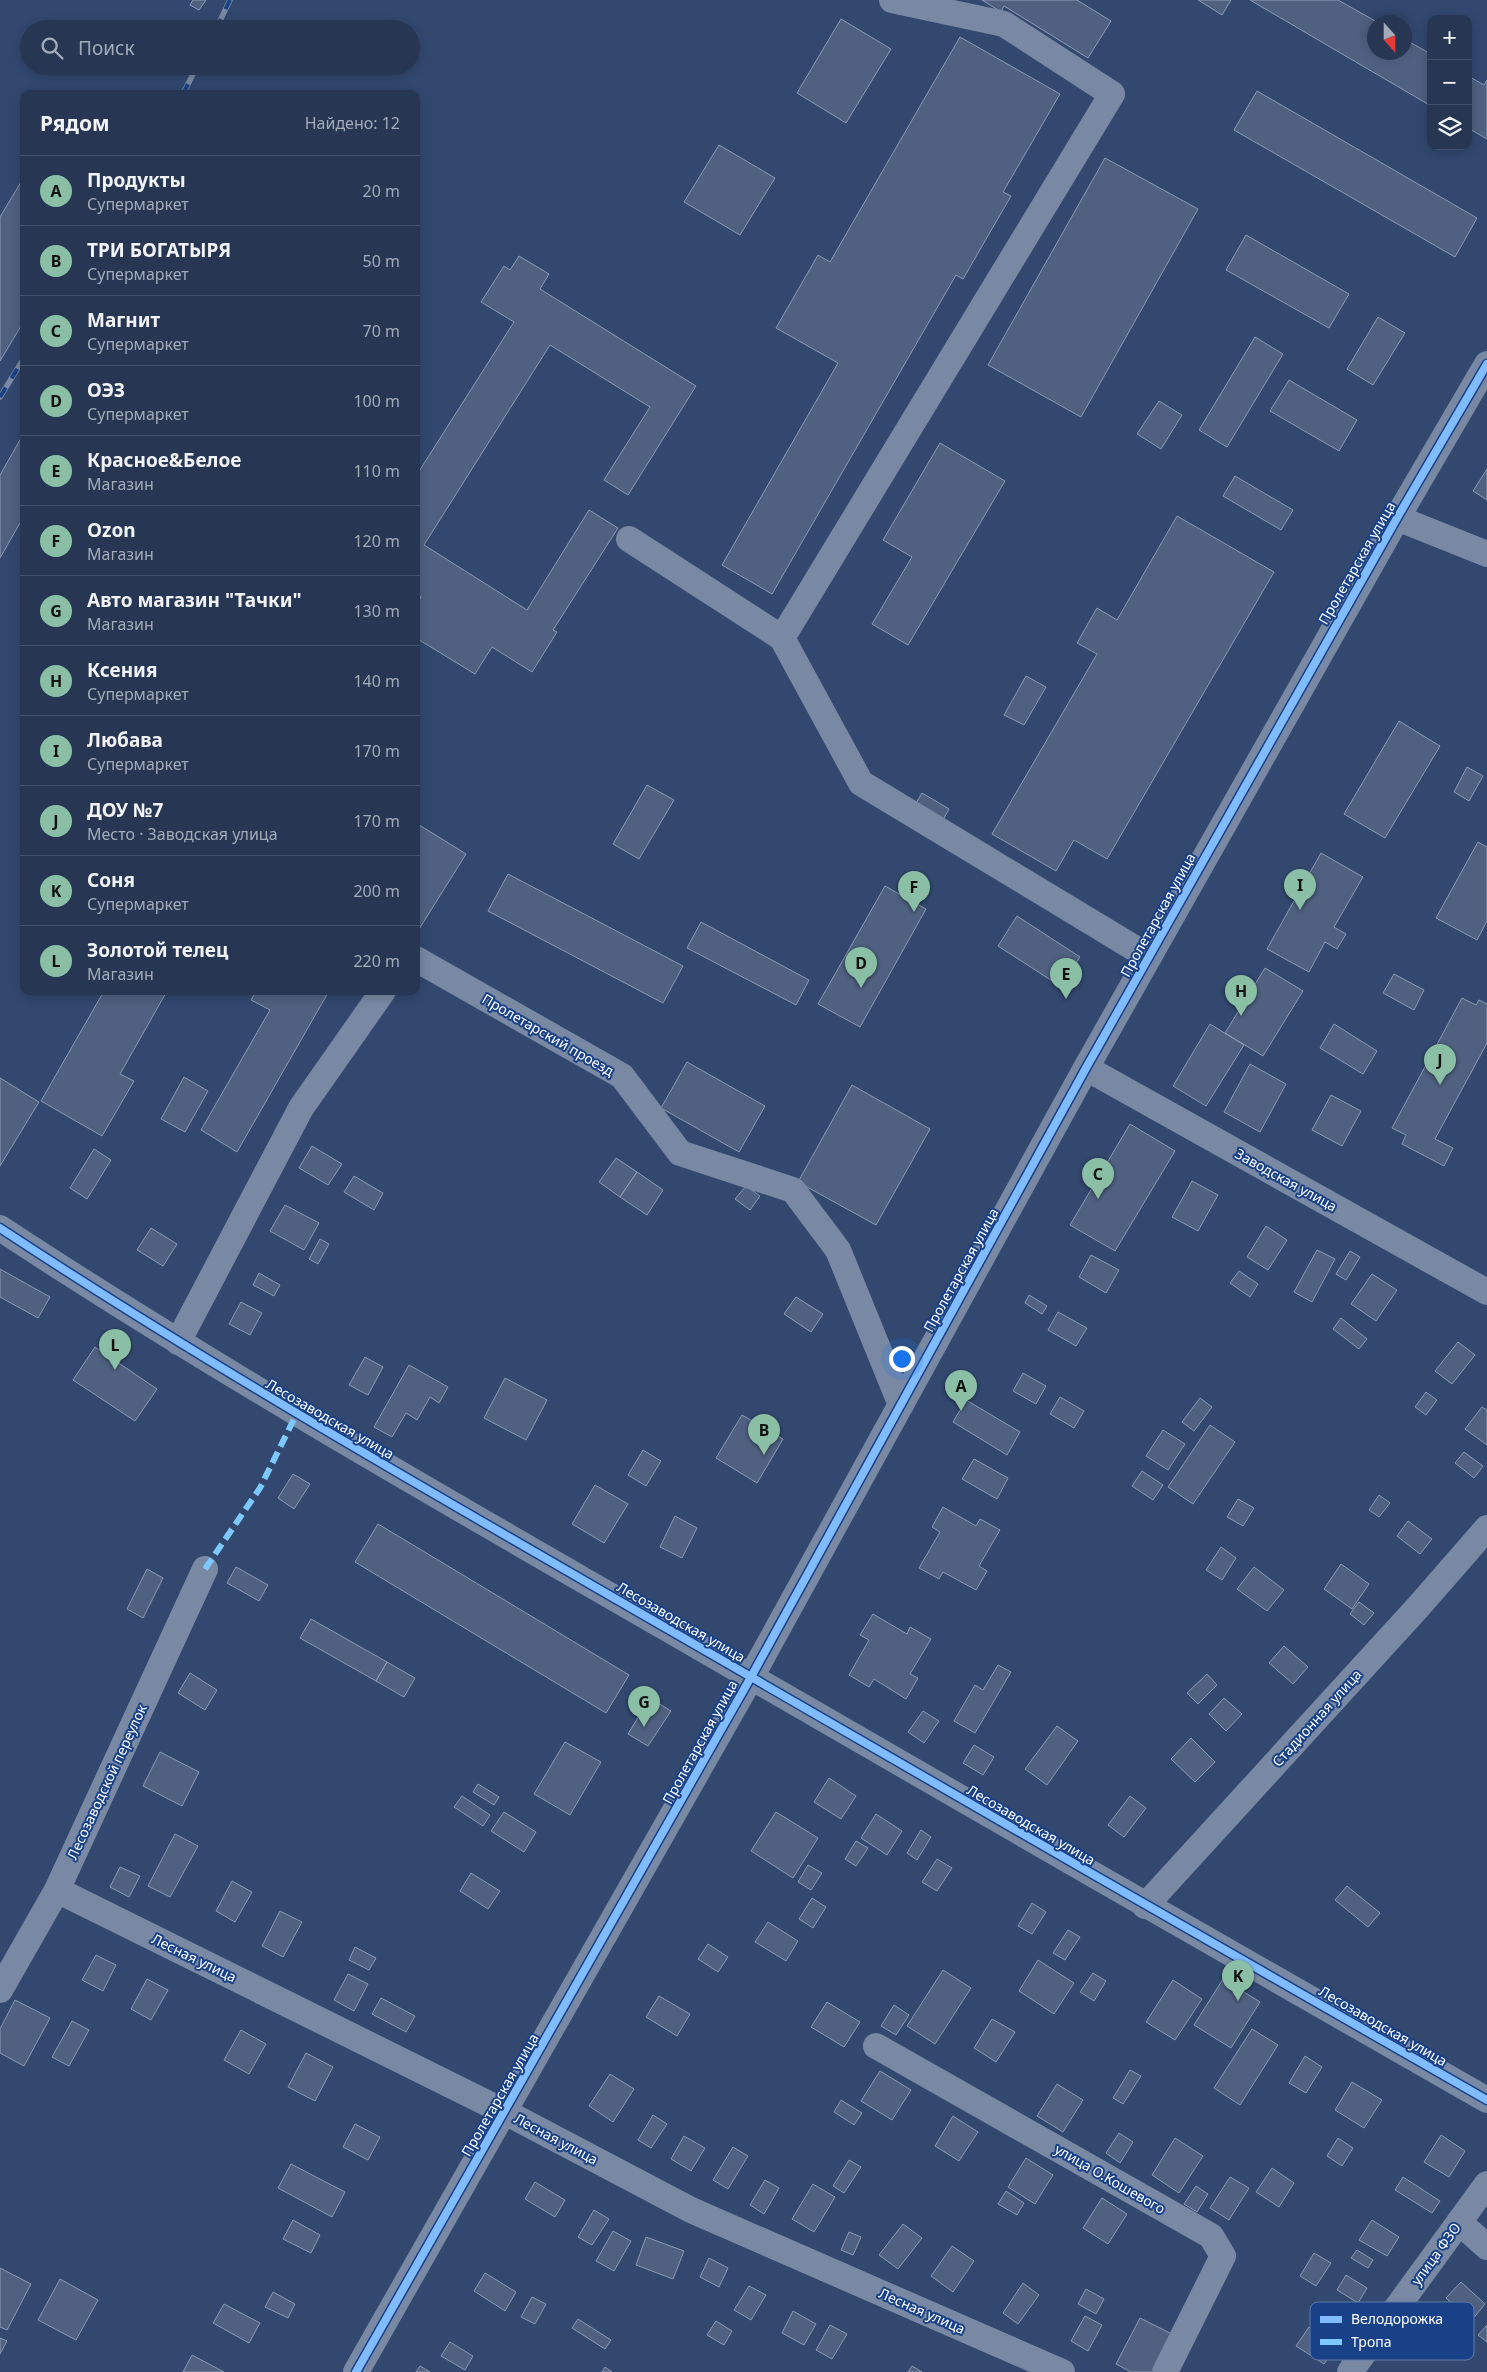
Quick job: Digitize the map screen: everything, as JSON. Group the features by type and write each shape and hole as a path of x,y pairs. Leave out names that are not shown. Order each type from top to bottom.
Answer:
{"street":[{"path":"782,638 1112,94 1004,24 892,0"},
{"name":"Пролетарская улица","path":"356,2372 751,1677 1086,1068 1397,518 1487,364"},
{"path":"1397,518 1487,554"},
{"path":"629,539 782,638 861,783 1149,957"},
{"name":"Пролетарский проезд","path":"420,961 622,1076 680,1153 793,1190 838,1250 901,1405"},
{"path":"178,1342 301,1108 380,995"},
{"name":"Заводская улица","path":"1086,1068 1487,1292"},
{"name":"Лесозаводская улица","path":"0,1228 178,1342 296,1414 1145,1906 1487,2100"},
{"name":"Стадионная улица","path":"1145,1906 1419,1606 1487,1528"},
{"name":"Лесозаводской переулок","path":"0,1990 57,1890 205,1569"},
{"name":"Лесная улица","path":"57,1890 505,2112 691,2210 1062,2372"},
{"name":"улица О.Кошевого","path":"876,2046 1211,2236 1223,2256 1165,2372"},
{"name":"улица ФЗО","path":"1401,2302 1487,2184"},
{"path":"1459,2222 1487,2247"},
{"name":"улица ФЗО","path":"1350,2372 1359,2360"}],"building":[{"path":"193,0 206,0 199,10 190,5"},
{"path":"982,0 1077,0 1111,21 1088,58 1004,6 1001,12"},
{"path":"1198,0 1231,0 1222,15"},
{"path":"1250,0 1338,0 1367,16 1367,60 1412,60 1412,43 1427,52 1427,104"},
{"path":"841,19 891,49 846,123 797,93"},
{"path":"960,37 1060,94 1003,192 1011,196 963,279 956,275 772,594 722,565 838,363 776,328 818,255 830,262"},
{"path":"1472,78 1484,85 1487,80 1487,139 1472,130"},
{"path":"1257,91 1477,218 1455,257 1234,130"},
{"path":"719,145 775,178 740,235 684,202"},
{"path":"1105,158 1198,209 1081,417 988,365"},
{"path":"20,184 20,328 0,361 0,217"},
{"path":"1246,235 1349,294 1329,328 1226,270"},
{"path":"519,256 549,274 540,289 696,386 628,495 604,480 650,407 550,345 424,545 527,610 589,510 618,528 553,630 557,632 532,672 492,647 475,674 420,640 420,470 514,322 481,302 504,266 510,270"},
{"path":"1378,317 1405,333 1373,385 1347,369"},
{"path":"1255,337 1283,354 1227,447 1199,430"},
{"path":"1289,380 1357,420 1339,451 1270,411"},
{"path":"1159,401 1182,415 1161,449 1137,434"},
{"path":"20,440 20,523 0,558 0,475"},
{"path":"940,443 1005,481 908,645 872,624 912,557 883,540"},
{"path":"1487,469 1487,500 1473,491"},
{"path":"1235,476 1293,510 1281,530 1223,496"},
{"path":"1177,516 1274,572 1107,859 1074,840 1056,871 992,834 1097,654 1077,643 1097,608 1117,620"},
{"path":"1026,676 1046,687 1024,725 1004,715"},
{"path":"1399,721 1440,746 1385,838 1344,814"},
{"path":"1467,767 1483,776 1469,801 1454,792"},
{"path":"647,785 674,800 639,859 613,844"},
{"path":"922,793 949,809 943,820 916,803"},
{"path":"420,825 466,854 420,928"},
{"path":"1478,842 1487,847 1487,921 1477,940 1436,918"},
{"path":"1321,853 1363,877 1334,927 1346,934 1337,949 1325,942 1309,972 1267,949"},
{"path":"508,874 683,966 663,1003 488,911"},
{"path":"885,886 926,909 860,1027 818,1004"},
{"path":"1017,916 1080,957 1060,986 998,946"},
{"path":"701,922 809,980 796,1005 687,948"},
{"path":"1265,968 1303,991 1263,1056 1225,1033"},
{"path":"1394,974 1424,990 1414,1010 1383,993"},
{"path":"102,995 165,995 120,1074 134,1081 102,1136 41,1101"},
{"path":"254,995 327,995 237,1152 201,1130 270,1010 251,1000"},
{"path":"1462,998 1476,1005 1479,1000 1487,1004 1487,1043 1435,1139 1453,1148 1444,1166 1402,1144 1406,1135 1392,1128"},
{"path":"1210,1024 1244,1045 1206,1106 1173,1086"},
{"path":"1334,1024 1377,1051 1363,1074 1320,1048"},
{"path":"687,1062 765,1106 739,1152 661,1108"},
{"path":"1250,1064 1286,1084 1260,1132 1224,1112"},
{"path":"184,1077 208,1091 185,1132 161,1119"},
{"path":"0,1078 39,1102 0,1166"},
{"path":"852,1085 930,1129 876,1225 798,1182"},
{"path":"1331,1095 1361,1111 1342,1146 1312,1130"},
{"path":"1130,1124 1175,1151 1115,1251 1070,1225"},
{"path":"312,1146 342,1164 328,1185 299,1168"},
{"path":"94,1149 111,1160 87,1199 70,1188"},
{"path":"616,1158 637,1172 620,1197 599,1182"},
{"path":"637,1172 663,1190 647,1215 620,1197"},
{"path":"354,1176 383,1193 374,1210 344,1192"},
{"path":"1192,1181 1218,1195 1198,1231 1172,1217"},
{"path":"746,1186 760,1196 750,1210 735,1199"},
{"path":"285,1205 319,1223 304,1250 270,1231"},
{"path":"1266,1226 1287,1240 1268,1270 1247,1257"},
{"path":"151,1228 177,1244 163,1266 137,1250"},
{"path":"320,1239 329,1244 318,1264 309,1259"},
{"path":"1317,1250 1335,1259 1312,1302 1294,1292"},
{"path":"1350,1251 1360,1257 1346,1280 1336,1274"},
{"path":"1091,1255 1119,1270 1106,1293 1079,1277"},
{"path":"0,1269 50,1297 38,1318 0,1297"},
{"path":"1239,1271 1258,1284 1250,1297 1230,1283"},
{"path":"259,1273 280,1285 274,1296 253,1285"},
{"path":"1372,1274 1397,1290 1376,1321 1351,1304"},
{"path":"1029,1295 1047,1306 1042,1314 1025,1303"},
{"path":"796,1297 823,1314 811,1332 784,1314"},
{"path":"241,1302 262,1313 250,1335 229,1324"},
{"path":"1058,1312 1087,1328 1076,1346 1048,1330"},
{"path":"1341,1318 1367,1339 1359,1349 1333,1329"},
{"path":"1458,1342 1475,1355 1452,1384 1435,1371"},
{"path":"95,1347 157,1389 135,1421 73,1380"},
{"path":"365,1357 383,1367 368,1395 349,1385"},
{"path":"409,1365 448,1387 439,1403 430,1397 417,1420 406,1413 392,1437 374,1427"},
{"path":"1023,1373 1046,1386 1036,1404 1013,1391"},
{"path":"505,1378 547,1400 526,1440 484,1418"},
{"path":"1426,1392 1437,1400 1426,1415 1415,1407"},
{"path":"1060,1397 1084,1411 1074,1428 1050,1414"},
{"path":"1200,1398 1212,1407 1194,1431 1182,1422"},
{"path":"966,1400 1020,1432 1007,1455 953,1422"},
{"path":"1482,1407 1487,1410 1487,1445 1465,1429"},
{"path":"742,1415 783,1439 757,1483 716,1458"},
{"path":"1210,1425 1235,1442 1193,1504 1168,1487"},
{"path":"1163,1430 1185,1444 1168,1470 1146,1456"},
{"path":"643,1450 661,1461 646,1486 628,1475"},
{"path":"1464,1452 1483,1466 1474,1478 1455,1463"},
{"path":"974,1459 1008,1478 997,1499 962,1479"},
{"path":"1142,1471 1163,1485 1153,1500 1132,1486"},
{"path":"293,1474 310,1484 294,1509 278,1498"},
{"path":"595,1485 628,1504 604,1543 572,1524"},
{"path":"1379,1495 1390,1503 1379,1517 1369,1510"},
{"path":"1238,1499 1254,1508 1243,1526 1227,1517"},
{"path":"943,1507 976,1526 980,1519 1000,1530 979,1566 987,1571 976,1590 943,1572 939,1579 919,1568 940,1532 932,1527"},
{"path":"675,1516 697,1528 682,1558 660,1547"},
{"path":"1408,1521 1432,1539 1420,1554 1397,1536"},
{"path":"378,1524 629,1675 606,1713 355,1562"},
{"path":"1221,1547 1236,1558 1222,1580 1206,1570"},
{"path":"1341,1564 1369,1584 1352,1609 1324,1589"},
{"path":"236,1567 268,1585 259,1601 227,1583"},
{"path":"1254,1567 1284,1590 1267,1611 1237,1589"},
{"path":"147,1569 163,1578 143,1618 127,1609"},
{"path":"1359,1602 1374,1613 1364,1625 1350,1614"},
{"path":"873,1614 907,1634 910,1627 931,1639 910,1674 918,1678 906,1699 874,1679 869,1687 849,1675 869,1640 860,1635"},
{"path":"311,1619 387,1662 376,1681 300,1638"},
{"path":"1284,1646 1308,1667 1293,1684 1269,1663"},
{"path":"387,1662 415,1678 404,1697 376,1681"},
{"path":"998,1665 1011,1672 975,1733 954,1721 975,1685 983,1690"},
{"path":"190,1673 217,1690 205,1710 178,1693"},
{"path":"1207,1674 1217,1685 1198,1704 1187,1693"},
{"path":"650,1698 671,1711 648,1746 628,1734"},
{"path":"1224,1698 1242,1714 1226,1731 1209,1714"},
{"path":"923,1711 939,1721 924,1743 908,1732"},
{"path":"1057,1726 1078,1741 1047,1785 1025,1769"},
{"path":"1191,1738 1215,1762 1195,1782 1171,1759"},
{"path":"565,1742 601,1762 570,1815 534,1794"},
{"path":"974,1745 994,1757 983,1775 963,1763"},
{"path":"160,1752 199,1772 182,1806 143,1786"},
{"path":"829,1778 856,1796 841,1819 814,1802"},
{"path":"478,1784 499,1797 494,1805 473,1792"},
{"path":"462,1796 490,1815 483,1826 454,1807"},
{"path":"1130,1796 1146,1808 1124,1837 1108,1825"},
{"path":"504,1812 536,1832 524,1852 491,1831"},
{"path":"776,1812 818,1838 793,1878 751,1851"},
{"path":"876,1814 902,1831 887,1855 861,1838"},
{"path":"921,1830 931,1837 917,1860 907,1853"},
{"path":"175,1834 198,1846 170,1897 148,1886"},
{"path":"856,1841 868,1848 856,1866 845,1859"},
{"path":"937,1859 952,1868 937,1891 922,1882"},
{"path":"808,1865 822,1873 811,1890 798,1882"},
{"path":"120,1867 140,1876 129,1897 110,1887"},
{"path":"471,1873 500,1891 488,1909 460,1891"},
{"path":"232,1881 252,1892 235,1922 216,1911"},
{"path":"1347,1886 1380,1913 1368,1927 1335,1900"},
{"path":"812,1898 826,1907 813,1928 799,1919"},
{"path":"1032,1903 1046,1912 1032,1934 1018,1926"},
{"path":"280,1911 302,1922 283,1957 262,1946"},
{"path":"768,1922 798,1941 786,1961 755,1942"},
{"path":"1068,1930 1080,1937 1065,1960 1053,1953"},
{"path":"708,1944 728,1957 718,1972 698,1959"},
{"path":"355,1947 376,1958 369,1970 349,1960"},
{"path":"96,1955 116,1965 103,1991 82,1980"},
{"path":"1038,1960 1074,1983 1054,2014 1019,1991"},
{"path":"943,1970 971,1988 935,2044 907,2026"},
{"path":"1093,1973 1106,1981 1094,2001 1080,1992"},
{"path":"348,1974 368,1984 354,2011 334,2000"},
{"path":"147,1979 168,1990 151,2020 131,2009"},
{"path":"1223,1979 1260,2002 1231,2048 1194,2025"},
{"path":"1173,1980 1202,1999 1175,2040 1146,2022"},
{"path":"659,1996 690,2014 677,2036 646,2017"},
{"path":"381,1998 415,2016 406,2032 372,2014"},
{"path":"15,2000 50,2018 24,2066 0,2053 0,2029"},
{"path":"827,2002 860,2022 844,2047 811,2027"},
{"path":"894,2005 909,2015 896,2035 881,2026"},
{"path":"992,2019 1015,2032 996,2062 974,2048"},
{"path":"72,2021 89,2030 69,2066 52,2057"},
{"path":"1252,2029 1278,2045 1240,2105 1214,2088"},
{"path":"241,2030 266,2044 249,2074 224,2060"},
{"path":"306,2053 333,2067 315,2101 288,2087"},
{"path":"1305,2056 1322,2067 1306,2093 1289,2083"},
{"path":"1130,2070 1141,2076 1123,2104 1113,2098"},
{"path":"880,2071 911,2090 892,2120 861,2101"},
{"path":"610,2074 634,2089 613,2122 589,2106"},
{"path":"1352,2082 1382,2100 1364,2128 1335,2110"},
{"path":"1057,2084 1083,2100 1063,2132 1037,2116"},
{"path":"841,2100 862,2113 854,2125 834,2112"},
{"path":"653,2115 667,2124 651,2148 638,2140"},
{"path":"953,2116 978,2132 959,2161 935,2146"},
{"path":"355,2124 380,2137 368,2160 343,2147"},
{"path":"1119,2133 1133,2142 1120,2163 1106,2153"},
{"path":"1441,2135 1465,2151 1449,2177 1424,2162"},
{"path":"684,2136 705,2148 691,2171 671,2159"},
{"path":"1175,2138 1203,2156 1179,2193 1152,2175"},
{"path":"1338,2138 1353,2148 1342,2166 1327,2156"},
{"path":"733,2147 748,2156 728,2189 713,2180"},
{"path":"1026,2158 1053,2175 1035,2204 1008,2187"},
{"path":"849,2160 861,2167 844,2193 833,2186"},
{"path":"291,2164 345,2192 332,2217 278,2188"},
{"path":"1272,2168 1294,2183 1279,2207 1256,2192"},
{"path":"1230,2177 1249,2188 1229,2220 1210,2208"},
{"path":"1403,2177 1440,2201 1432,2213 1395,2190"},
{"path":"765,2180 779,2188 764,2214 750,2205"},
{"path":"535,2182 565,2200 555,2217 525,2199"},
{"path":"813,2184 835,2197 814,2232 792,2219"},
{"path":"1196,2186 1208,2194 1197,2212 1184,2204"},
{"path":"1006,2191 1024,2203 1017,2215 998,2204"},
{"path":"1102,2198 1127,2214 1108,2244 1083,2228"},
{"path":"594,2210 609,2219 592,2245 578,2237"},
{"path":"293,2220 320,2235 311,2253 283,2239"},
{"path":"1372,2220 1399,2237 1387,2256 1359,2240"},
{"path":"903,2224 922,2238 898,2269 879,2255"},
{"path":"613,2231 631,2241 614,2271 596,2261"},
{"path":"849,2232 861,2237 853,2255 841,2250"},
{"path":"646,2237 684,2251 673,2279 636,2265"},
{"path":"952,2246 974,2261 953,2292 931,2276"},
{"path":"1357,2250 1373,2260 1368,2268 1351,2258"},
{"path":"1314,2253 1331,2263 1316,2286 1300,2276"},
{"path":"709,2258 728,2268 719,2287 700,2277"},
{"path":"0,2268 31,2284 7,2330 0,2327"},
{"path":"485,2273 516,2292 505,2311 474,2291"},
{"path":"1346,2275 1367,2288 1359,2302 1337,2290"},
{"path":"60,2279 98,2300 76,2340 38,2320"},
{"path":"1461,2282 1485,2304 1474,2317 1474,2302 1450,2302 1446,2298"},
{"path":"1023,2283 1039,2295 1018,2324 1003,2313"},
{"path":"749,2286 766,2295 751,2320 734,2310"},
{"path":"1086,2289 1104,2299 1096,2314 1078,2304"},
{"path":"273,2292 295,2304 288,2318 265,2307"},
{"path":"532,2297 546,2304 535,2324 521,2317"},
{"path":"224,2304 260,2323 249,2343 213,2323"},
{"path":"793,2311 816,2324 804,2345 782,2333"},
{"path":"1085,2316 1102,2325 1088,2351 1071,2341"},
{"path":"1140,2318 1174,2335 1155,2372 1131,2372 1116,2364"},
{"path":"578,2319 611,2340 605,2349 572,2328"},
{"path":"716,2321 732,2331 724,2345 707,2335"},
{"path":"830,2325 847,2334 832,2359 816,2350"},
{"path":"1487,2325 1487,2342 1478,2335"},
{"path":"1309,2327 1310,2328 1310,2355 1296,2346"},
{"path":"0,2338 7,2341 0,2354"},
{"path":"450,2342 473,2356 465,2370 441,2356"},
{"path":"192,2355 224,2372 183,2372"},
{"path":"1318,2360 1327,2360 1324,2364"},
{"path":"420,2366 430,2372 416,2372"},
{"path":"912,2366 922,2372 908,2372"},
{"path":"605,2367 612,2372 602,2372"}],"railway":[{"path":"220,20 230,0"},
{"path":"185,90 192,75"},
{"path":"0,397 20,364"}],"marked path":[{"path":"205,1569 260,1488 296,1415"}],"cycle path":[{"path":"356,2372 751,1677 1086,1068 1397,518 1487,364"},
{"path":"0,1228 164,1333 415,1483 1487,2100"}],"place":[{"name":"Любава","path":"1300,910"},
{"name":"Ozon","path":"914,912"},
{"name":"ОЭЗ","path":"861,988"},
{"name":"Красное&Белое","path":"1066,999"},
{"name":"Ксения","path":"1241,1016"},
{"name":"ДОУ №7","path":"1440,1085"},
{"name":"Магнит","path":"1098,1199"},
{"name":"Золотой телец","path":"115,1370"},
{"name":"Продукты","path":"961,1411"},
{"name":"ТРИ БОГАТЫРЯ","path":"764,1455"},
{"name":"Авто магазин \"Тачки\"","path":"644,1727"},
{"name":"Соня","path":"1238,2001"}]}
